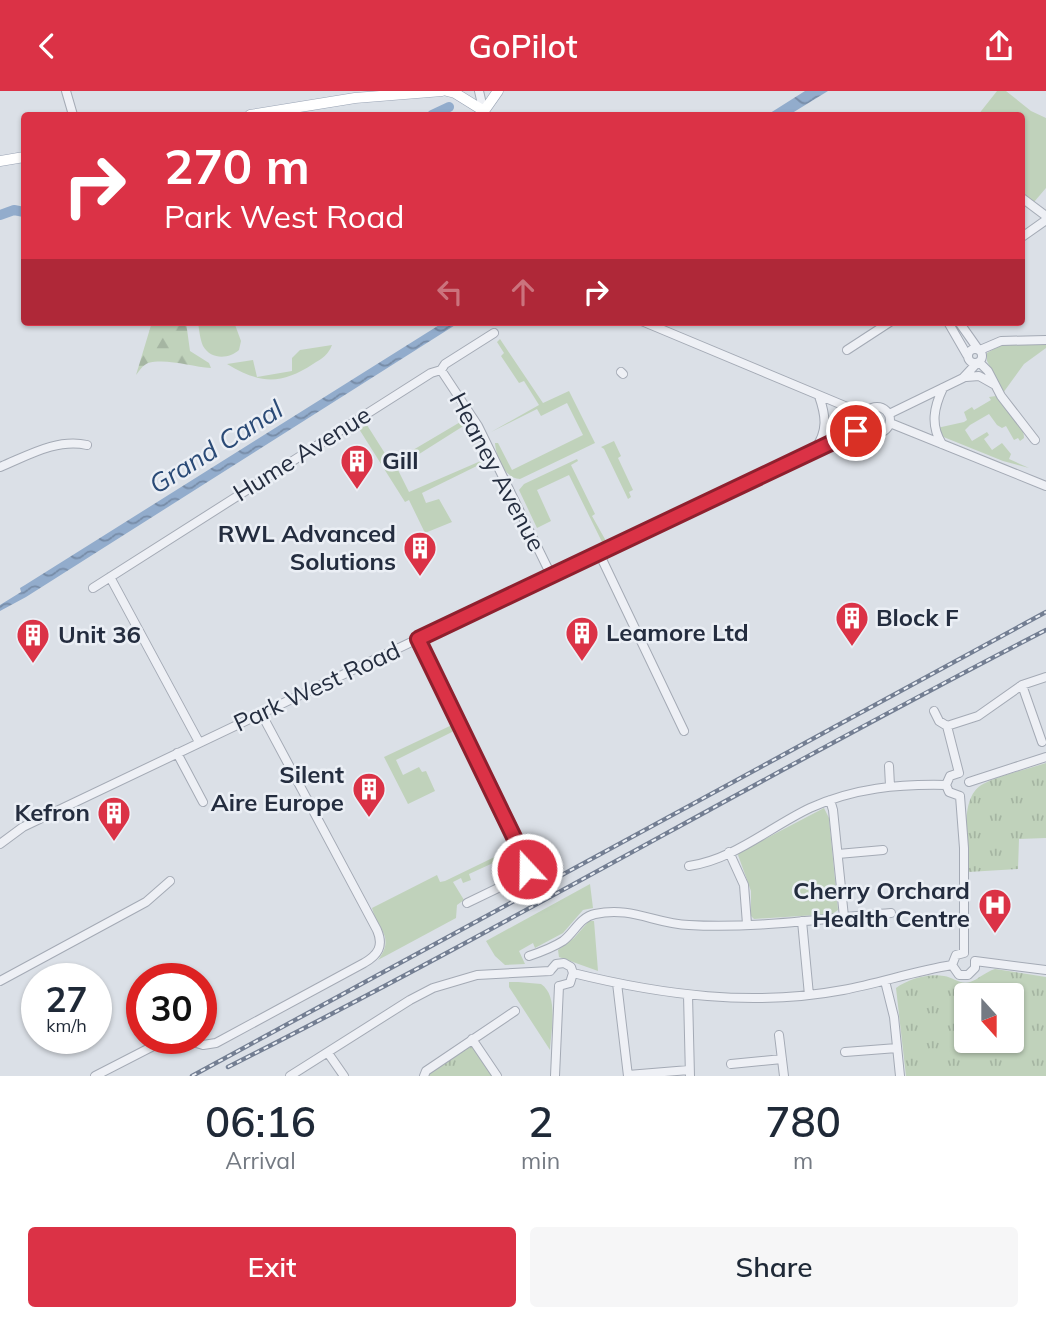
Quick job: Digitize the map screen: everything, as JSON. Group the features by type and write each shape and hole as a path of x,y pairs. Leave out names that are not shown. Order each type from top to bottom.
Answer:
{"main road":[{"path":"355,98 370,91"},
{"path":"269,112 355,98 444,91 455,93 483,112"},
{"path":"485,112 498,91"},
{"path":"0,161 21,157"}],"street":[{"path":"66,91 73,112"},
{"path":"479,91 484,112"},
{"path":"1025,200 1046,218 1025,235"},
{"path":"653,326 864,414"},
{"path":"847,350 884,326"},
{"path":"950,326 968,357 973,363 978,362 988,370 995,385 1035,440"},
{"path":"961,379 982,356 962,326"},
{"name":"Hume Avenue","path":"93,588 431,373 441,370 445,364 494,333"},
{"path":"961,379 971,349 979,350 1001,341 1046,340"},
{"name":"Heaney Avenue","path":"441,370 485,439 551,576"},
{"path":"995,385 979,376 961,379 889,418 881,433 871,432 865,426 864,414 870,408 878,406 889,418 943,445 1046,486"},
{"path":"943,388 934,419 943,445"},
{"path":"813,451 824,435 825,427 825,415 819,396"},
{"name":"Park West Road","path":"0,844 23,827 865,426"},
{"path":"0,467 53,446 73,443 88,445"},
{"path":"599,553 684,731"},
{"path":"110,577 199,742"},
{"path":"418,639 528,865 527,871 521,877 467,903"},
{"path":"947,726 978,716 1022,685 1046,677"},
{"path":"1022,685 1042,743"},
{"path":"934,711 939,721 947,726 959,773"},
{"path":"217,1041 364,963 380,949 381,938 377,930 261,713"},
{"path":"177,753 203,801"},
{"path":"969,782 1046,757"},
{"path":"889,766 890,786"},
{"path":"960,796 949,792 946,785 950,776 959,773 969,782"},
{"path":"960,796 966,792 969,782"},
{"path":"689,866 706,863 729,852 808,809 864,789 946,785"},
{"path":"960,796 964,848 964,953"},
{"path":"830,800 844,917"},
{"path":"838,854 883,850"},
{"path":"729,852 744,884 747,924"},
{"path":"0,981 146,902 170,881"},
{"path":"529,956 551,948 564,940 587,916 600,913 639,913 685,925 802,921 891,913"},
{"path":"802,921 809,995"},
{"path":"290,1076 416,996 445,983 487,974 553,968 568,964 573,973 570,983 559,986 551,981 553,968 551,948"},
{"path":"964,953 969,954 975,961 975,968 968,975 959,975 952,965 956,955 964,953"},
{"path":"975,961 1046,970"},
{"path":"573,973 688,995 780,997 809,995 952,965"},
{"path":"884,981 894,1017 900,1076"},
{"path":"617,983 628,1076 690,1073 688,995"},
{"path":"555,1076 559,986"},
{"path":"424,1076 426,1071 472,1038 515,1011"},
{"path":"779,1035 783,1076"},
{"path":"472,1038 496,1076"},
{"path":"845,1052 897,1048"},
{"path":"328,1053 344,1076"},
{"path":"95,1076 138,1054"},
{"path":"731,1064 782,1059"}],"green space":[{"path":"997,91 1006,91 1031,111 1046,118 1046,188 1034,202 1025,194 1025,112 980,112"},
{"path":"151,326 187,326 190,351 209,363 211,368 155,362 146,364 136,375"},
{"path":"199,326 235,326 241,341 239,350 220,357 206,351"},
{"path":"500,339 543,403 569,391 595,443 520,479 505,471 495,443 498,443 512,470 583,435 567,403 541,416 537,409 491,432 539,405 524,381 519,383 501,356 504,353 497,342"},
{"path":"1046,343 1046,348 1024,364 1003,393 987,361 987,353 1001,345"},
{"path":"332,345 320,360 280,379 260,378 250,375 239,371 227,364 253,360 257,377 292,371 292,358 300,350"},
{"path":"996,396 1018,420 1024,438 1020,441 1018,438 1014,440 1006,426 1002,428 997,425 989,414 965,430 972,441 987,432 989,435 984,439 992,450 1002,443 1011,454 1009,459 1029,468 1003,461 941,436 937,428 964,422 967,420 964,412 972,407 974,410 991,400 989,397"},
{"path":"462,421 465,425 397,468 409,492 486,457 487,461 422,493 426,503 439,499 452,522 425,533 409,500 405,502 359,429 367,425 391,463"},
{"path":"614,441 621,456 618,458 633,490 629,492 631,497 628,499 601,447"},
{"path":"577,459 578,461 571,465 595,514 592,516 606,541 602,542 569,475 537,490 551,521 537,528 519,490 524,484"},
{"path":"452,725 454,731 396,760 403,775 419,767 422,772 426,771 435,791 408,804 384,757"},
{"path":"1046,763 1046,838 1019,839 1018,869 968,872 967,811 975,791 998,777"},
{"path":"824,808 829,818 838,910 832,914 754,919 751,916 751,891 738,855"},
{"path":"515,847 523,865 519,874 512,877 504,865 495,868 493,863 469,874 471,880 463,883 461,878 453,882 464,900 457,905 456,918 378,960 383,952 385,939 372,908 437,875 440,882 445,881"},
{"path":"590,884 593,908 583,910 563,933 535,948 533,943 519,951 525,964 505,965 495,956 486,941"},
{"path":"589,921 594,921 598,971 559,957 558,950 574,938"},
{"path":"995,969 1046,977 1046,1076 906,1076 896,988 913,979 932,975 970,982"},
{"path":"509,982 541,984 547,989 553,1014 550,1050 509,987"},
{"path":"472,1047 492,1076 428,1076 431,1070 465,1048"}],"water":[{"path":"805,91 828,91 794,112 772,112"},
{"path":"438,326 454,326 0,611 0,605 21,592 20,588"}],"waterway":[{"path":"438,112 449,107"},
{"path":"0,215 14,210 21,211"}],"railway":[{"path":"192,1076 1046,612"},
{"path":"228,1067 434,960 841,738 1046,630"}],"place":[{"name":"Gill","path":"357,491"},
{"name":"RWL Advanced Solutions","path":"420,578"},
{"name":"Block F","path":"852,648"},
{"name":"Leamore Ltd","path":"582,663"},
{"name":"Unit 36","path":"33,665"},
{"name":"Silent Aire Europe","path":"369,819"},
{"name":"Kefron","path":"114,843"},
{"name":"Cherry Orchard Health Centre","path":"995,935"}],"route":[{"path":"527,869 510,827 418,639 856,431"}],"water label":[{"name":"Grand Canal","path":"216,447"}]}
